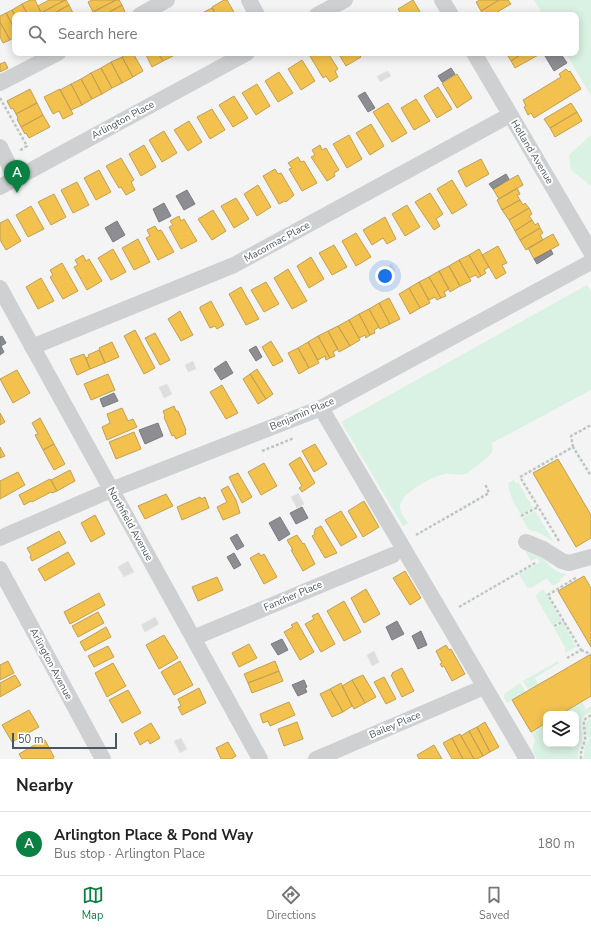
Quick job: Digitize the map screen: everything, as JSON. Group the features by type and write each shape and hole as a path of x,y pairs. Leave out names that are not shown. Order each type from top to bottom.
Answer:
{"street":[{"path":"145,12 167,0"},
{"path":"249,0 255,12"},
{"path":"323,12 345,0"},
{"path":"442,0 449,12"},
{"path":"0,83 52,56"},
{"name":"Arlington Place","path":"0,187 240,56"},
{"name":"Holland Avenue","path":"476,56 591,252"},
{"name":"Macormac Place","path":"32,348 234,265 510,115"},
{"path":"0,147 15,178"},
{"name":"Benjamin Place","path":"0,538 111,490 321,408 591,262"},
{"name":"Northfield Avenue","path":"0,288 260,759"},
{"path":"321,408 527,759"},
{"path":"526,542 543,548 562,561 569,563 591,556"},
{"name":"Fancher Place","path":"193,638 393,555"},
{"name":"Arlington Avenue","path":"0,569 103,759"},
{"name":"Bailey Place","path":"316,759 475,692"}],"path":[{"path":"0,98 27,146 18,151 20,155"},
{"path":"591,425 571,436 573,447 591,476"},
{"path":"262,451 294,438"},
{"path":"563,548 520,478 573,447"},
{"path":"416,535 489,493 485,484"},
{"path":"521,516 538,507"},
{"path":"459,607 537,562"},
{"path":"578,577 548,595 581,650 591,654"},
{"path":"554,626 564,621"},
{"path":"567,658 581,650"},
{"path":"581,759 580,751 585,738 583,727 584,720 591,715"}],"green space":[{"path":"534,0 591,0 591,96 568,56 579,56 579,12 541,12"},
{"path":"591,135 590,185 571,170 569,155"},
{"path":"587,285 591,291 591,390 492,443 491,454 466,474 440,475 411,491 401,502 400,509 408,523 403,526 341,422"},
{"path":"514,480 516,484 518,482 533,508 521,515 513,500 508,483"},
{"path":"535,511 554,542 538,532 529,530 522,518"},
{"path":"527,549 541,557 559,572 567,574 554,586 547,578 531,588 527,587 519,574 540,562 537,558 531,561 526,552"},
{"path":"543,589 561,620 552,625 536,597 537,594"},
{"path":"563,623 576,647 565,653 565,647 554,628"},
{"path":"558,661 559,663 535,678 539,685 529,690 523,681"},
{"path":"520,683 526,692 507,703 504,698 504,694"},
{"path":"582,702 586,709 591,706 591,712 581,721 582,740 578,751 578,759 537,759 532,750 535,741 531,732 543,725 543,747 579,747 579,711 566,711"},
{"path":"591,718 591,759 583,759 585,746 589,739 586,733 585,725"}],"building: Homes":[{"path":"30,0 35,0 41,12 26,12 22,4"},
{"path":"49,0 65,0 43,12 41,12 38,6"},
{"path":"65,0 69,5 56,12 43,12"},
{"path":"92,0 116,0 93,12 88,2"},
{"path":"116,0 119,0 122,5 109,12 93,12"},
{"path":"224,0 227,0 234,12 214,12 212,7"},
{"path":"413,0 420,12 400,12 398,9"},
{"path":"480,0 499,0 481,11 476,2"},
{"path":"499,0 508,0 511,4 497,12 481,11"},
{"path":"22,4 26,12 13,12 12,10"},
{"path":"69,5 72,12 56,12"},
{"path":"122,5 125,12 109,12"},
{"path":"212,8 214,12 204,12"},
{"path":"12,10 12,24 6,13"},
{"path":"6,13 12,24 12,39 10,40 0,22 0,16"},
{"path":"0,22 10,40 3,43 0,37"},
{"path":"135,56 143,71 133,77 122,57"},
{"path":"146,56 160,56 163,61 152,67"},
{"path":"160,56 173,56 163,61"},
{"path":"310,56 330,56 338,69 335,71 338,77 330,82 326,76 323,78"},
{"path":"340,56 361,57 346,66"},
{"path":"508,56 518,56 511,61"},
{"path":"518,56 536,56 515,68 511,61"},
{"path":"122,57 133,77 122,83 111,62"},
{"path":"302,60 315,81 301,90 288,69"},
{"path":"5,62 8,68 0,72 0,64"},
{"path":"111,62 122,83 112,88 101,68"},
{"path":"101,68 112,88 102,94 91,73"},
{"path":"566,69 569,72 570,71 581,89 534,118 531,113 528,115 524,107 526,106 523,100 561,77 559,74"},
{"path":"279,72 293,93 278,102 265,81"},
{"path":"91,73 102,94 92,99 81,79"},
{"path":"457,74 472,98 457,108 442,83"},
{"path":"81,79 92,99 82,105 71,84"},
{"path":"71,84 82,105 71,110 60,90"},
{"path":"257,84 270,106 256,115 242,93"},
{"path":"438,87 452,109 437,118 424,96"},
{"path":"30,89 37,103 16,114 13,108 11,109 7,101"},
{"path":"60,89 73,114 63,119 59,111 53,114 44,97"},
{"path":"234,96 248,118 233,127 219,105"},
{"path":"416,99 430,121 414,130 401,108"},
{"path":"37,103 43,115 21,127 16,114"},
{"path":"388,103 407,133 392,142 373,112"},
{"path":"571,103 577,112 550,128 544,119"},
{"path":"212,109 225,130 210,139 197,117"},
{"path":"577,112 582,121 555,137 550,128"},
{"path":"43,115 50,127 29,138 21,127"},
{"path":"189,121 202,142 188,151 174,130"},
{"path":"371,124 384,146 370,155 356,133"},
{"path":"164,131 177,153 162,162 149,140"},
{"path":"349,135 362,159 347,168 333,144"},
{"path":"144,145 156,167 141,176 129,154"},
{"path":"320,145 322,150 326,148 339,170 334,173 335,176 327,181 311,157 315,155 312,150"},
{"path":"298,157 301,162 304,161 317,183 302,191 289,169 292,168 288,163"},
{"path":"121,158 134,180 131,182 135,190 126,195 121,187 119,188 106,166"},
{"path":"481,159 489,174 466,187 458,171"},
{"path":"275,169 278,174 281,173 294,195 286,202 285,201 279,204 263,176"},
{"path":"99,170 111,192 96,200 84,178"},
{"path":"518,175 523,185 499,199 493,189"},
{"path":"452,180 467,205 452,214 437,189"},
{"path":"77,182 89,205 73,213 61,190"},
{"path":"258,185 271,207 257,216 244,194"},
{"path":"517,188 520,194 517,195 520,200 502,210 497,200"},
{"path":"430,193 443,214 436,219 440,226 434,230 415,202"},
{"path":"54,194 66,217 51,225 38,202"},
{"path":"236,198 249,219 234,228 221,206"},
{"path":"520,200 523,205 525,203 529,208 509,220 502,210"},
{"path":"407,205 420,227 405,236 392,214"},
{"path":"31,206 44,229 28,237 16,215"},
{"path":"529,208 532,214 529,216 532,220 515,231 509,220"},
{"path":"213,210 226,231 212,240 198,219"},
{"path":"179,216 181,221 184,219 197,241 181,249 169,227 173,225 170,221"},
{"path":"385,217 396,239 387,244 383,238 372,245 363,230"},
{"path":"8,219 21,241 6,250 0,240 0,223"},
{"path":"532,220 535,225 538,223 540,228 520,240 515,231"},
{"path":"155,226 158,231 161,230 174,252 158,260 146,238 150,236 147,230"},
{"path":"540,228 543,233 540,235 543,240 526,250 520,240"},
{"path":"356,233 371,257 356,266 342,241"},
{"path":"553,234 559,245 534,259 528,248"},
{"path":"138,239 150,262 134,270 122,248"},
{"path":"334,245 347,267 332,275 319,253"},
{"path":"498,246 507,263 502,265 506,273 496,279 482,255"},
{"path":"113,249 126,272 111,280 98,258"},
{"path":"479,249 489,267 484,270 486,273 481,276 469,255"},
{"path":"83,255 86,261 89,259 102,281 87,290 74,267 78,265 75,260"},
{"path":"469,255 481,276 478,278 476,275 469,278 459,260"},
{"path":"311,257 324,279 309,288 297,266"},
{"path":"459,260 471,281 460,286 449,266"},
{"path":"62,263 78,291 63,299 50,277 53,275 50,270"},
{"path":"449,266 460,286 450,292 439,271"},
{"path":"288,269 307,301 292,309 274,278"},
{"path":"439,271 449,289 444,292 446,296 441,298 429,277"},
{"path":"429,277 441,298 437,300 435,297 429,300 419,282"},
{"path":"41,278 54,301 38,309 26,287"},
{"path":"266,282 279,304 264,312 251,290"},
{"path":"419,282 430,303 420,308 409,288"},
{"path":"241,287 259,319 246,325 229,294"},
{"path":"409,288 420,308 410,314 399,294"},
{"path":"389,298 400,319 390,324 379,303"},
{"path":"211,301 224,325 217,329 215,326 210,328 200,309 200,307"},
{"path":"379,303 390,324 380,329 369,309"},
{"path":"369,309 379,327 374,330 375,333 370,335 359,314"},
{"path":"180,311 193,335 181,341 168,319"},
{"path":"359,314 370,335 366,338 365,335 359,338 349,320"},
{"path":"349,320 360,340 350,346 338,326"},
{"path":"338,326 350,346 339,352 328,331"},
{"path":"135,330 155,368 144,374 124,336"},
{"path":"328,331 338,349 333,352 335,356 330,358 318,336"},
{"path":"155,333 170,360 160,365 145,338"},
{"path":"318,336 330,358 326,360 325,356 318,360 308,342"},
{"path":"271,341 283,361 273,366 262,347"},
{"path":"112,342 119,357 105,363 99,348"},
{"path":"308,342 319,363 309,368 298,348"},
{"path":"298,348 309,368 299,374 288,353"},
{"path":"99,350 105,363 90,369 86,358 89,357 88,355"},
{"path":"84,354 90,369 77,375 70,359"},
{"path":"257,369 273,394 266,399 250,374"},
{"path":"17,370 30,393 13,403 0,379"},
{"path":"108,374 115,390 91,400 84,384"},
{"path":"250,374 266,399 258,404 243,379"},
{"path":"222,385 238,413 226,419 210,392"},
{"path":"174,406 176,411 178,411 186,430 186,434 176,439 174,435 172,436 163,411"},
{"path":"122,408 128,421 133,419 137,427 107,440 102,427 110,423 107,414"},
{"path":"0,413 5,422 0,425"},
{"path":"40,418 54,444 43,450 35,435 38,434 32,423"},
{"path":"134,432 141,449 116,459 109,442"},
{"path":"54,444 65,464 54,470 43,450"},
{"path":"315,444 327,464 314,472 302,451"},
{"path":"0,447 5,456 0,458"},
{"path":"300,457 315,483 302,492 299,488 302,486 289,464"},
{"path":"558,459 591,515 591,538 576,547 533,473"},
{"path":"264,463 277,486 261,495 248,472"},
{"path":"70,470 75,481 57,491 51,480"},
{"path":"18,472 25,485 0,499 0,481"},
{"path":"238,473 252,497 242,503 229,477"},
{"path":"50,479 57,491 51,492 24,505 19,495"},
{"path":"228,486 236,500 240,513 223,520 217,507 227,502 221,490"},
{"path":"166,494 173,506 145,519 138,506"},
{"path":"200,497 201,499 205,497 209,508 182,520 177,507"},
{"path":"364,501 379,527 363,537 348,511"},
{"path":"341,511 357,537 341,546 325,520"},
{"path":"95,515 105,534 91,542 81,523"},
{"path":"321,526 337,553 325,558 312,536 315,534 315,529"},
{"path":"59,531 66,543 32,561 30,557 31,555 27,548"},
{"path":"297,535 303,544 304,543 315,564 303,571 287,540"},
{"path":"68,552 75,564 45,581 38,569"},
{"path":"259,553 261,556 264,554 277,577 264,584 250,558"},
{"path":"405,571 421,598 410,605 393,578"},
{"path":"584,576 591,588 591,647 558,591"},
{"path":"217,577 223,590 198,601 192,587"},
{"path":"366,589 380,614 364,623 351,598"},
{"path":"99,593 105,605 70,624 64,612"},
{"path":"344,601 361,632 344,641 327,611"},
{"path":"98,612 104,623 78,637 72,626"},
{"path":"318,613 335,644 321,652 305,624 314,619 312,616"},
{"path":"297,622 314,652 300,660 284,632 293,627 291,625"},
{"path":"106,627 111,637 85,651 80,642"},
{"path":"164,635 178,658 159,669 146,645"},
{"path":"249,644 257,658 239,667 232,653"},
{"path":"446,645 449,650 451,649 465,674 452,681 444,666 442,667 440,664 442,663 436,651"},
{"path":"108,646 114,657 94,667 88,656"},
{"path":"591,654 591,696 566,711 543,711 543,725 531,732 512,700"},
{"path":"8,661 14,673 0,680 0,665"},
{"path":"180,661 193,685 174,695 161,672"},
{"path":"275,661 279,671 248,683 244,674"},
{"path":"113,663 126,686 107,697 95,673"},
{"path":"402,668 414,691 402,697 391,675"},
{"path":"279,671 283,681 252,693 248,683"},
{"path":"15,675 21,685 0,697 0,683"},
{"path":"363,675 376,697 365,703 352,680"},
{"path":"384,677 396,699 386,704 374,682"},
{"path":"352,680 365,703 354,709 342,686"},
{"path":"341,683 352,706 343,712 330,689"},
{"path":"199,688 206,703 182,715 178,707 181,706 178,699"},
{"path":"330,689 343,712 332,717 320,694"},
{"path":"128,690 141,713 122,723 109,700"},
{"path":"289,702 295,715 270,726 268,721 263,723 260,714"},
{"path":"29,710 39,727 12,742 2,725"},
{"path":"297,722 303,739 284,746 278,729"},
{"path":"485,722 499,747 490,752 477,727"},
{"path":"151,723 160,738 150,744 148,740 140,745 134,733"},
{"path":"477,727 490,752 483,756 469,731"},
{"path":"469,731 483,756 477,759 474,759 461,736"},
{"path":"460,734 474,759 463,759 452,738"},
{"path":"452,738 463,759 452,759 443,743"},
{"path":"45,740 54,757 53,759 22,759 19,754"},
{"path":"228,742 236,756 231,759 221,759 216,748"},
{"path":"434,745 442,759 419,759 417,755"}],"building: Industry":[{"path":"545,56 562,56 567,63 554,71"},
{"path":"451,68 455,74 442,82 438,76"},
{"path":"365,92 375,108 368,112 358,96"},
{"path":"506,174 509,179 493,189 489,184"},
{"path":"187,190 195,204 184,210 176,196"},
{"path":"164,203 171,216 159,222 153,209"},
{"path":"117,221 125,235 113,242 105,228"},
{"path":"551,250 553,254 537,264 534,259"},
{"path":"2,336 6,343 1,346 4,352 0,355 0,337"},
{"path":"256,346 262,357 256,361 249,350"},
{"path":"226,361 233,373 221,380 214,369"},
{"path":"114,393 118,401 103,407 100,399"},
{"path":"158,423 163,436 145,444 139,430"},
{"path":"302,507 308,518 296,524 290,513"},
{"path":"280,517 290,534 279,541 269,523"},
{"path":"237,534 244,546 237,550 230,538"},
{"path":"234,553 241,565 234,569 227,557"},
{"path":"397,621 404,634 392,640 386,627"},
{"path":"421,631 427,645 418,649 412,636"},
{"path":"282,639 288,650 278,655 271,644"},
{"path":"304,680 307,687 305,688 307,692 298,696 292,685"}],"building: Other":[{"path":"388,71 391,76 380,82 377,76"},
{"path":"392,264 395,271 386,275 383,268"},
{"path":"193,361 196,369 188,372 185,365"},
{"path":"167,384 172,394 164,398 159,387"},
{"path":"298,493 304,504 297,508 291,497"},
{"path":"128,561 134,572 124,577 118,567"},
{"path":"155,617 159,624 145,632 141,625"},
{"path":"374,651 379,662 372,666 367,655"},
{"path":"181,738 187,749 180,753 174,741"}],"place":[{"name":"Arlington Place & Pond Way","path":"17,193"}]}
